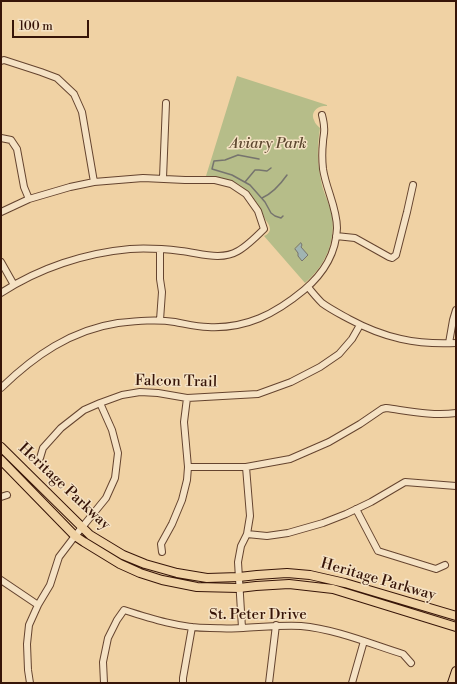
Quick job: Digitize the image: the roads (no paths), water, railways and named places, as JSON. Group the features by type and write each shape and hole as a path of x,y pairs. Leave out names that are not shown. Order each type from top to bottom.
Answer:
{"main road":[{"name":"Heritage Parkway","path":"1,447 90,535 123,555 145,564 177,573 207,578 287,573 316,576 345,583 456,616"},
{"name":"Heritage Parkway","path":"1,460 75,536 120,564 140,573 162,580 196,587 239,588 289,584 333,590 456,627"},
{"path":"452,683 456,671"}],"street":[{"path":"2,60 57,78 74,94 82,112 94,182"},
{"path":"163,178 166,103"},
{"path":"1,388 37,356 61,342 88,330 117,323 160,320 206,327 242,325 265,317 296,297 308,287 324,268 333,250 336,236 336,215 323,168 322,145 324,127 322,115"},
{"path":"1,138 10,140 16,149 24,187 29,199"},
{"path":"1,212 29,199 70,187 94,182 144,178 216,180 231,184 246,194 258,211 264,229 238,251 224,256 208,256 160,249 130,249 87,256 48,268 1,293"},
{"path":"336,236 355,238 389,258 392,258 396,255 413,185"},
{"path":"160,249 160,280 162,292 160,320"},
{"path":"1,262 14,285"},
{"path":"308,287 321,302 336,312 360,325 385,335 424,343 456,343"},
{"path":"449,343 452,320 456,310"},
{"name":"Falcon Trail","path":"40,458 43,448 61,428 84,410 100,403 122,395 140,392 158,393 187,398 258,394 291,382 320,367 339,354 360,325"},
{"path":"162,552 161,544 172,524 182,500 188,467 184,422 187,398"},
{"path":"30,683 26,644 29,625 38,605 50,585 59,557 106,498 116,478 118,453 112,430 100,403"},
{"path":"188,467 246,467 290,459 329,442 386,408 426,414 456,413"},
{"path":"242,628 238,562 241,546 247,534 250,516 246,467"},
{"path":"247,534 267,536 288,533 323,523 356,509 405,482 456,486"},
{"path":"356,509 378,551 436,569 445,565"},
{"path":"1,580 38,605"},
{"name":"St. Peter Drive","path":"104,683 103,662 108,638 124,610 150,619 192,627 242,628 276,625 302,626 331,631 403,654 411,663"},
{"path":"269,683 276,625"},
{"path":"183,683 192,627"},
{"path":"352,683 364,641"}],"waterway":[{"path":"259,159 238,155 225,160 214,161 212,169 232,175 250,185 265,202 271,213 281,218 283,216"},
{"path":"245,182 255,170 267,171 271,168"},
{"path":"262,198 270,194 287,175"}],"park label":[{"name":"Aviary Park","path":"268,144"}]}
